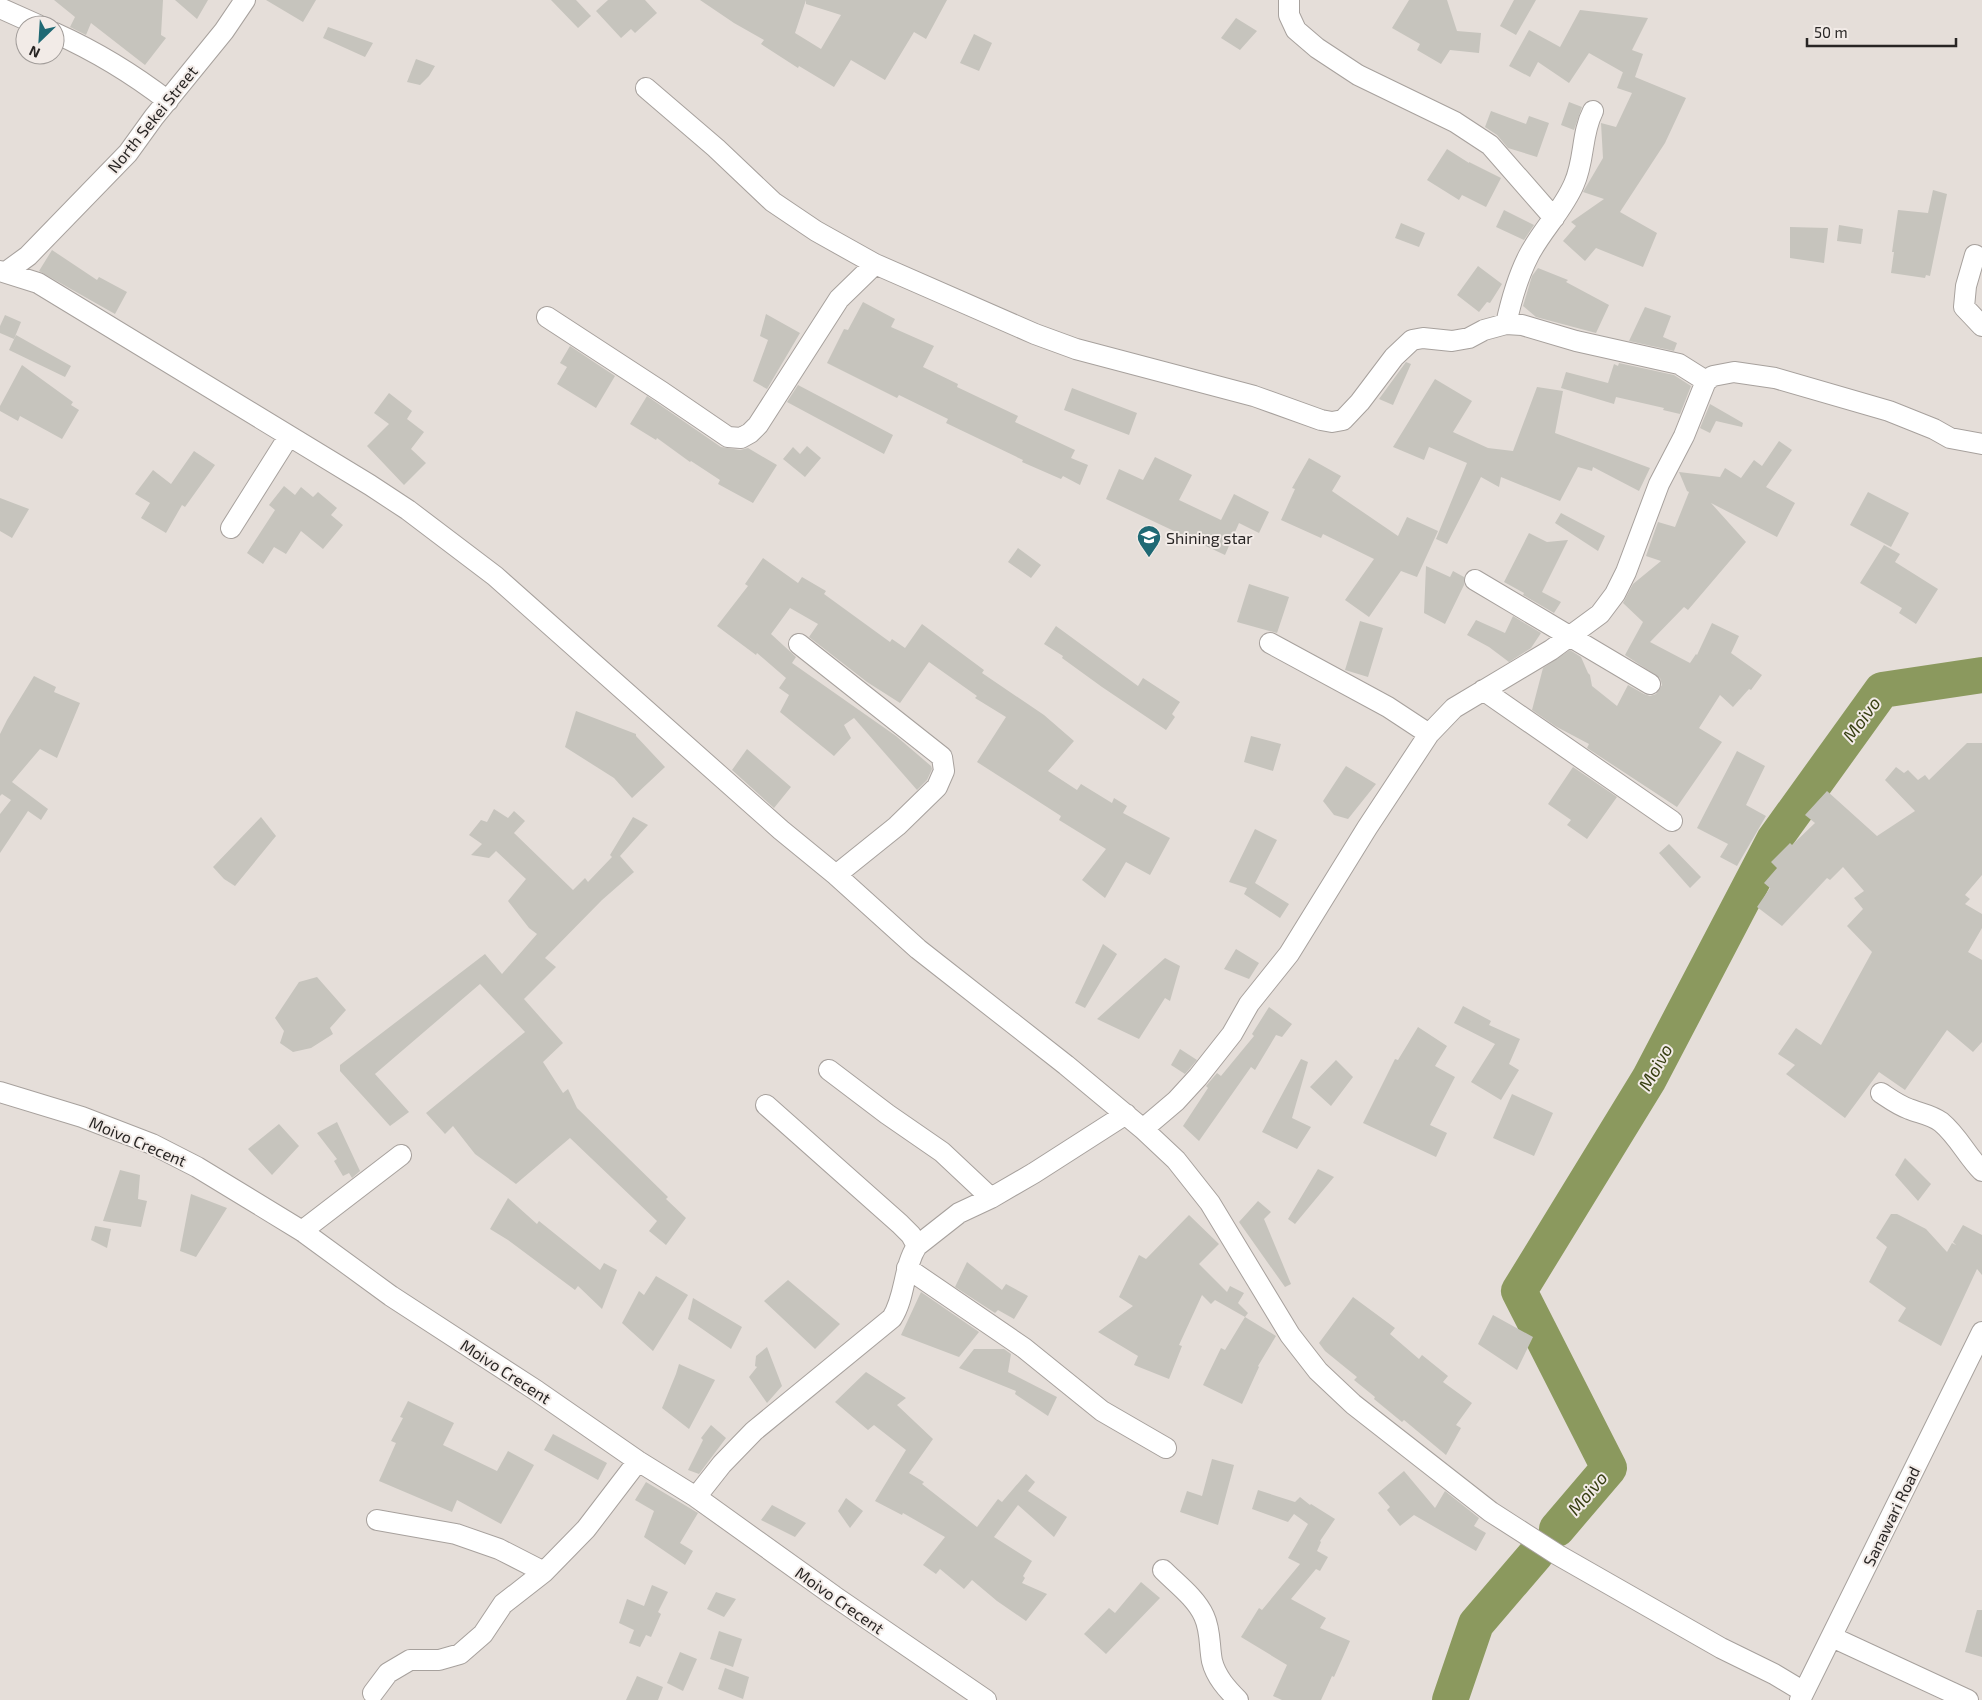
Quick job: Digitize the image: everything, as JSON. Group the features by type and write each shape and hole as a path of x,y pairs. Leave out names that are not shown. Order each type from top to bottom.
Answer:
{"street":[{"name":"North Sekei Street","path":"3,271 28,256 128,153 154,117 224,30 245,0"},
{"path":"1289,0 1289,15 1296,30 1317,48 1358,75 1455,122 1490,146 1554,218"},
{"path":"0,8 16,15"},
{"path":"65,37 141,79 168,101"},
{"path":"646,88 716,148 773,202 816,231 875,264 1035,334 1076,349 1254,396 1321,420 1332,422 1343,420 1365,396 1394,357 1412,340 1423,338 1452,341 1469,338 1484,330 1506,324 1522,325 1576,341 1680,364 1706,382"},
{"path":"1506,324 1510,306 1528,256 1574,186 1582,167 1583,141 1588,121 1593,111"},
{"path":"1974,255 1966,286 1964,307 1982,326"},
{"path":"547,317 728,437 741,438 758,425 839,299 875,264"},
{"path":"3,271 38,283 289,436 408,510 496,576 781,830 836,875 918,949 1126,1114 1176,1160 1210,1203 1290,1335 1318,1372 1353,1404 1491,1512 1558,1555 1721,1648 1774,1674 1802,1696"},
{"path":"1143,1129 1176,1101 1232,1034 1249,1004 1289,954 1367,828 1429,734 1454,708 1551,650 1600,614 1615,594 1626,572 1659,484 1684,436 1706,382 1713,376 1734,372 1775,378 1889,411 1934,429 1950,438 1982,444"},
{"path":"231,528 289,436"},
{"path":"1475,580 1650,684"},
{"path":"1270,643 1388,707 1429,734"},
{"path":"799,644 942,757 944,772 937,787 897,826 836,875"},
{"path":"1483,690 1672,821"},
{"path":"829,1070 887,1114 942,1152 991,1198"},
{"name":"Moivo Crecent","path":"0,1092 82,1117 152,1144 197,1167 302,1231 391,1296 536,1391 638,1461 696,1497 834,1596 986,1700"},
{"path":"1881,1093 1907,1108 1940,1121 1954,1135 1982,1171"},
{"path":"766,1105 900,1224 911,1235 916,1246"},
{"path":"696,1497 722,1464 754,1431 892,1318 900,1299 912,1253 916,1246 959,1213 991,1198 1034,1173 1126,1114"},
{"path":"302,1231 401,1156"},
{"path":"907,1268 1024,1348 1102,1411 1166,1448"},
{"name":"Sanawari Road","path":"1802,1696 1982,1332"},
{"path":"373,1693 388,1673 410,1660 439,1660 460,1654 483,1634 502,1604 544,1572 586,1529 638,1461"},
{"path":"377,1520 456,1534 499,1549 544,1572"},
{"path":"1163,1570 1196,1602 1204,1615 1209,1628 1212,1661 1216,1672 1225,1686 1238,1700"},
{"path":"1832,1636 1937,1694 1968,1700"}],"building":[{"path":"54,0 163,0 161,35 166,38 145,65 91,23 86,35 70,27 75,17"},
{"path":"175,0 208,0 197,19"},
{"path":"266,0 316,0 303,22"},
{"path":"551,0 576,0 591,16 578,28"},
{"path":"608,0 645,0 657,13 635,33 631,29 621,38 596,11"},
{"path":"700,0 806,0 947,0 926,39 914,32 885,80 851,60 834,87 799,66 798,68 761,44 764,40","holes":["806,0 806,4 841,15 821,49 795,33"]},
{"path":"1409,0 1447,0 1457,31 1481,33 1479,53 1450,50 1441,64 1417,50 1420,44 1392,28"},
{"path":"1514,0 1536,0 1516,35 1500,26"},
{"path":"1580,10 1648,18 1632,50 1643,54 1635,77 1686,98 1665,143 1620,212 1657,233 1643,267 1596,248 1585,261 1563,241 1576,226 1571,222 1604,199 1583,192 1603,158 1601,123 1616,127 1632,93 1617,88 1623,72 1589,53 1569,83 1538,62 1530,77 1509,66 1529,30 1560,47"},
{"path":"1236,18 1257,31 1240,50 1221,38"},
{"path":"328,27 373,43 365,57 323,38"},
{"path":"974,34 992,43 979,71 960,63"},
{"path":"416,59 435,66 420,85 407,82"},
{"path":"1569,102 1582,107 1574,130 1561,125"},
{"path":"1491,111 1526,124 1529,116 1549,123 1537,157 1508,148 1497,135 1485,127"},
{"path":"1447,149 1469,163 1501,178 1486,207 1462,195 1459,200 1427,180"},
{"path":"1933,190 1947,194 1930,276 1926,275 1925,278 1891,273 1898,210 1928,213"},
{"path":"1504,210 1534,225 1524,240 1496,227"},
{"path":"1401,223 1425,233 1419,247 1395,238"},
{"path":"1839,225 1863,229 1861,244 1837,241"},
{"path":"1790,227 1828,228 1824,263 1790,258"},
{"path":"52,250 97,280 99,277 127,292 115,314 39,271"},
{"path":"1478,266 1502,284 1490,303 1487,302 1479,312 1457,295"},
{"path":"1538,268 1568,280 1566,282 1609,305 1596,333 1536,317 1523,306 1532,276"},
{"path":"863,302 895,319 891,327 934,346 923,367 958,384 957,387 1018,416 1015,422 1075,450 1071,458 1088,465 1080,485 1063,476 1061,479 1022,462 1023,460 946,423 948,419 899,395 897,398 827,363 844,329 848,330"},
{"path":"1645,307 1671,316 1663,337 1677,343 1674,351 1629,341"},
{"path":"766,314 800,333 767,389 753,381 768,340 760,336"},
{"path":"5,315 21,322 14,339 0,333 0,326"},
{"path":"16,335 71,366 65,377 9,350"},
{"path":"570,346 615,376 596,408 557,384 567,367 560,363"},
{"path":"1406,362 1411,364 1393,405 1379,399"},
{"path":"1619,363 1674,375 1691,386 1680,414 1663,410 1664,408 1616,397 1614,404 1561,388 1566,372 1608,383 1614,364 1618,366"},
{"path":"22,365 73,402 71,405 79,410 62,439 20,416 18,421 0,411 0,406"},
{"path":"1435,379 1472,401 1453,432 1488,448 1513,451 1537,387 1563,391 1555,433 1650,468 1639,491 1593,467 1592,471 1578,467 1560,501 1501,477 1499,487 1481,477 1447,544 1436,539 1467,463 1429,447 1424,460 1393,447"},
{"path":"798,385 893,435 884,454 787,402"},
{"path":"1072,388 1137,413 1129,435 1064,410"},
{"path":"389,393 412,411 407,419 424,432 411,449 426,463 404,485 367,446 389,424 374,413"},
{"path":"647,396 721,447 740,450 748,448 777,465 753,503 718,484 720,480 690,462 657,438 656,440 630,424"},
{"path":"1710,404 1743,423 1742,427 1716,421 1710,433 1700,428"},
{"path":"1779,441 1792,450 1766,487 1795,503 1777,537 1711,503 1746,542 1688,610 1684,607 1650,642 1690,663 1697,655 1712,623 1739,636 1731,653 1762,675 1751,690 1749,689 1733,707 1720,695 1699,728 1722,742 1677,807 1587,748 1589,744 1555,726 1532,710 1543,668 1570,650 1581,657 1590,675 1592,686 1617,706 1628,685 1650,696 1656,694 1662,685 1660,678 1625,655 1643,622 1623,603 1633,584 1661,561 1646,556 1658,522 1675,527 1689,492 1679,472 1720,477 1725,468 1741,478 1754,460 1762,466"},
{"path":"807,446 821,458 805,477 783,459 793,447 800,454"},
{"path":"194,451 215,465 185,507 182,505 166,533 141,518 150,503 135,494 153,470 171,484"},
{"path":"1155,457 1192,475 1179,500 1221,520 1234,494 1269,512 1259,533 1239,523 1225,555 1106,499 1119,469 1143,480"},
{"path":"1309,458 1341,476 1332,491 1398,536 1407,517 1438,531 1417,577 1401,571 1369,617 1345,600 1374,559 1323,534 1321,538 1281,520 1295,489 1292,488"},
{"path":"284,486 295,495 301,487 313,497 318,492 337,508 331,515 343,525 323,549 301,531 286,554 274,547 263,564 247,553 275,510 269,505"},
{"path":"1868,492 1909,513 1891,547 1850,525"},
{"path":"0,498 29,509 12,538 0,531"},
{"path":"1561,513 1605,536 1598,551 1555,523"},
{"path":"1529,533 1547,542 1568,540 1542,592 1561,602 1554,613 1504,582"},
{"path":"1884,545 1900,554 1895,562 1938,589 1916,624 1899,613 1902,608 1860,583"},
{"path":"1018,548 1041,565 1031,578 1008,562"},
{"path":"763,558 798,583 802,577 826,591 824,594 890,642 892,639 905,648 922,624 984,670 982,673 1044,715 1074,741 1048,771 1077,790 1081,784 1112,803 1114,798 1127,806 1123,813 1170,838 1150,875 1126,862 1105,898 1082,880 1106,849 1059,820 1061,816 977,762 1006,717 975,698 977,696 929,662 900,703 867,682 809,637 818,624 790,608 771,634 796,657 792,663 896,736 931,766 932,769 927,780 917,790 854,718 844,725 851,738 834,756 780,712 789,695 779,688 786,678 757,653 756,655 717,626 748,586 745,584"},
{"path":"1426,566 1450,577 1453,571 1464,577 1464,585 1445,624 1424,613"},
{"path":"1249,584 1289,597 1277,633 1237,622"},
{"path":"1513,616 1541,633 1531,648 1509,662 1489,647 1467,635 1476,620 1505,633"},
{"path":"1360,621 1383,628 1368,677 1345,670"},
{"path":"1056,626 1138,686 1143,678 1180,702 1172,714 1175,717 1166,730 1102,687 1062,658 1063,656 1044,644"},
{"path":"34,676 56,687 54,692 80,703 57,758 40,749 12,782 48,809 41,820 28,811 0,853 0,814 11,800 2,794 0,796 0,734"},
{"path":"576,711 636,734 665,767 632,798 614,778 565,747"},
{"path":"1251,736 1281,744 1273,771 1244,762"},
{"path":"1967,743 1982,743 1982,875 1965,895 1970,899 1965,904 1982,914 1982,928 1968,952 1982,960 1982,1042 1973,1052 1947,1030 1905,1090 1879,1072 1845,1118 1786,1074 1795,1065 1778,1054 1796,1028 1821,1045 1872,952 1847,926 1863,909 1854,898 1864,891 1843,867 1830,880 1827,878 1782,926 1757,907 1770,888 1764,883 1777,868 1771,862 1790,843 1792,845 1815,823 1805,815 1827,791 1877,836 1915,811 1885,780 1896,767 1904,773 1908,770 1918,780 1925,775 1929,780"},
{"path":"747,749 791,787 774,808 732,770"},
{"path":"1737,751 1765,766 1746,805 1766,816 1737,866 1720,857 1728,844 1697,828"},
{"path":"1346,766 1376,784 1348,819 1334,815 1323,801"},
{"path":"1573,767 1617,797 1587,839 1567,825 1571,820 1548,804"},
{"path":"494,809 508,818 514,811 525,821 514,833 573,890 585,878 588,882 612,857 610,855 633,817 648,825 620,856 634,872 602,900 545,958 556,967 524,999 563,1043 543,1062 563,1093 568,1089 577,1108 668,1197 666,1199 686,1218 666,1245 649,1231 657,1221 570,1138 516,1184 475,1154 453,1126 445,1134 426,1113 525,1032 480,984 375,1074 409,1112 390,1126 340,1071 340,1065 485,954 502,974 537,934 529,928 508,901 526,879 496,851 489,858 471,855 482,844 469,835 481,820 487,822"},
{"path":"261,817 276,836 235,886 224,879 213,867"},
{"path":"1255,829 1277,840 1255,883 1289,904 1280,918 1244,894 1247,888 1229,882"},
{"path":"1669,844 1701,877 1690,888 1659,853"},
{"path":"1103,944 1117,954 1085,1008 1075,1003"},
{"path":"1236,949 1259,963 1249,979 1224,969"},
{"path":"1165,958 1180,966 1170,1001 1165,998 1139,1039 1097,1019"},
{"path":"317,977 346,1010 330,1028 333,1034 311,1048 293,1052 280,1043 284,1031 275,1018 299,982"},
{"path":"1463,1006 1491,1021 1489,1025 1520,1039 1509,1064 1519,1070 1501,1100 1471,1082 1495,1044 1454,1023"},
{"path":"1269,1007 1292,1024 1282,1037 1276,1035 1255,1070 1251,1067 1199,1141 1183,1126 1208,1088 1206,1086 1217,1073 1221,1076 1254,1036 1252,1034"},
{"path":"1418,1027 1447,1046 1435,1066 1455,1077 1430,1125 1447,1133 1436,1157 1363,1123 1395,1059 1398,1060"},
{"path":"1180,1049 1197,1060 1185,1074 1171,1065"},
{"path":"1301,1059 1308,1062 1292,1118 1311,1127 1297,1149 1262,1132"},
{"path":"1336,1060 1353,1077 1331,1106 1310,1087"},
{"path":"1512,1094 1553,1113 1534,1156 1493,1138"},
{"path":"337,1122 360,1171 352,1178 349,1173 343,1176 334,1161 337,1159 317,1133"},
{"path":"279,1124 299,1146 272,1175 248,1149"},
{"path":"1905,1158 1931,1184 1918,1201 1895,1175"},
{"path":"1318,1169 1334,1177 1295,1224 1288,1219"},
{"path":"120,1170 140,1175 138,1199 147,1201 141,1227 103,1221"},
{"path":"191,1194 227,1208 196,1257 180,1251"},
{"path":"508,1198 537,1224 539,1221 600,1270 604,1263 617,1270 602,1309 578,1286 575,1290 508,1240 490,1229"},
{"path":"1258,1201 1271,1212 1264,1219 1291,1284 1285,1287 1239,1222"},
{"path":"1891,1214 1897,1214 1926,1229 1947,1252 1952,1243 1956,1245 1953,1242 1963,1225 1982,1235 1982,1275 1977,1269 1941,1346 1898,1321 1906,1308 1869,1282 1887,1247 1876,1238"},
{"path":"1189,1215 1219,1244 1199,1264 1227,1292 1230,1286 1244,1293 1238,1303 1248,1313 1245,1317 1215,1300 1211,1304 1202,1295 1179,1345 1182,1346 1169,1379 1134,1365 1138,1356 1098,1332 1133,1306 1119,1297 1139,1255 1146,1259"},
{"path":"95,1226 111,1229 107,1248 91,1240"},
{"path":"967,1262 1002,1290 1006,1284 1028,1296 1014,1319 998,1310 995,1313 955,1287"},
{"path":"656,1276 688,1295 653,1351 622,1323 639,1291 644,1295"},
{"path":"788,1280 840,1324 815,1349 764,1301"},
{"path":"921,1292 979,1332 959,1357 901,1335"},
{"path":"1353,1297 1395,1328 1390,1334 1419,1359 1422,1355 1448,1376 1443,1382 1472,1403 1456,1425 1461,1428 1446,1455 1404,1420 1402,1422 1374,1399 1375,1397 1354,1380 1357,1377 1325,1351 1319,1343"},
{"path":"693,1298 742,1327 731,1349 688,1319"},
{"path":"1493,1315 1533,1337 1517,1370 1478,1344"},
{"path":"1245,1317 1276,1336 1258,1366 1242,1404 1203,1385 1221,1348 1225,1350"},
{"path":"767,1347 782,1386 767,1403 749,1377 757,1367 755,1366 756,1356"},
{"path":"974,1349 1004,1349 1011,1354 1008,1372 1057,1397 1048,1416 1015,1394 1016,1391 959,1368"},
{"path":"679,1364 715,1380 689,1429 662,1408"},
{"path":"866,1372 906,1398 897,1405 933,1439 909,1473 924,1482 922,1484 977,1527 998,1499 1002,1502 1026,1474 1035,1482 1028,1491 1067,1517 1054,1537 1018,1505 994,1537 1032,1561 1023,1576 1025,1578 1022,1583 1047,1594 1026,1621 997,1601 972,1580 964,1589 940,1569 936,1574 923,1565 945,1537 903,1513 902,1515 875,1501 906,1450 874,1425 868,1430 835,1402"},
{"path":"408,1401 454,1423 443,1445 497,1471 508,1451 534,1465 501,1524 457,1500 452,1512 379,1481 396,1443 391,1441 403,1418 400,1417"},
{"path":"711,1425 726,1438 699,1474 688,1470 703,1440 701,1438"},
{"path":"553,1434 607,1463 598,1480 544,1450"},
{"path":"1212,1459 1234,1465 1218,1525 1180,1512 1187,1491 1202,1496"},
{"path":"1404,1471 1435,1508 1445,1491 1479,1518 1474,1526 1486,1533 1476,1551 1414,1515 1400,1526 1387,1510 1390,1507 1378,1493"},
{"path":"646,1482 698,1513 680,1543 693,1551 685,1565 644,1537 654,1511 635,1500"},
{"path":"1258,1490 1295,1502 1300,1497 1335,1519 1320,1541 1317,1551 1328,1557 1320,1571 1316,1569 1291,1599 1326,1618 1320,1628 1350,1641 1334,1677 1332,1676 1321,1700 1282,1700 1273,1696 1287,1665 1241,1637 1259,1608 1262,1610 1300,1564 1288,1558 1308,1524 1294,1514 1288,1522 1252,1509"},
{"path":"846,1498 863,1511 850,1528 838,1511"},
{"path":"772,1505 806,1523 795,1537 761,1520"},
{"path":"1141,1582 1160,1598 1106,1654 1084,1634 1109,1608 1115,1613"},
{"path":"652,1585 668,1592 658,1612 661,1614 651,1637 646,1635 640,1647 629,1643 634,1630 619,1623 627,1599 644,1606"},
{"path":"716,1592 736,1599 724,1617 707,1609"},
{"path":"1977,1610 1982,1610 1982,1657 1965,1652"},
{"path":"719,1631 742,1639 733,1667 710,1659"},
{"path":"680,1652 697,1659 683,1691 667,1683"},
{"path":"725,1668 749,1677 743,1699 718,1689"},
{"path":"637,1676 663,1687 658,1700 626,1700"}],"waterway":[{"name":"Moivo","path":"1557,1529 1609,1468 1519,1291 1649,1079 1774,840 1882,690 1982,675"},
{"name":"Moivo","path":"1450,1700 1476,1624 1536,1554"}],"place":[{"name":"Shining star","path":"1149,558"}]}
